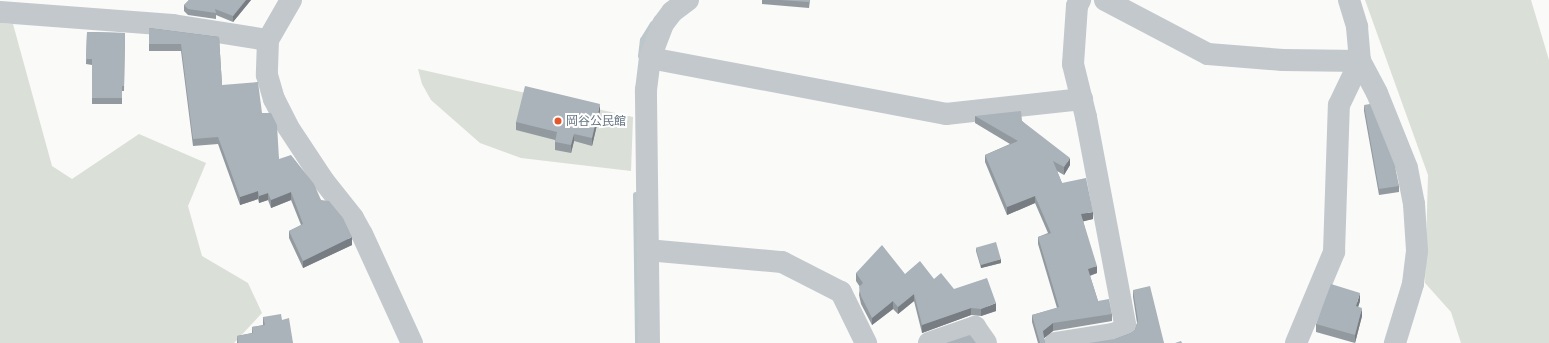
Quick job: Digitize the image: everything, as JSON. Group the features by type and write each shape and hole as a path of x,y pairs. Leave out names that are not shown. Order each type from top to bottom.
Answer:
{"street":[{"path":"291,0 268,40 268,75 274,99 288,127 323,180 359,228 412,343"},
{"path":"648,343 646,90 650,58 663,24 672,12 688,0"},
{"path":"1069,342 1126,330 1082,99 1073,64 1077,6 1080,0"},
{"path":"1105,0 1208,54 1282,60 1360,61"},
{"path":"1349,0 1356,27 1360,61 1377,93 1407,168 1414,204 1416,252 1413,284 1395,343"},
{"path":"0,12 173,25 268,40"},
{"path":"650,58 946,114 1082,99"},
{"path":"1296,343 1334,252 1339,105 1360,61"},
{"path":"647,250 782,262 841,292 866,343"},
{"path":"929,343 975,327 986,343"}],"shaded area":[{"path":"1365,0 1531,0 1549,60 1549,343 1461,343 1451,312 1425,283 1428,175"},
{"path":"0,23 13,24 52,166 72,179 139,134 206,163 188,206 202,256 248,283 262,313 234,343 0,343"},
{"path":"418,69 633,117 631,171 521,158 480,143 431,100 422,84"}],"building":[{"path":"189,0 246,0 233,16 215,9 216,13 188,9 184,5"},
{"path":"780,0 810,0 809,2"},
{"path":"149,28 219,37 222,85 258,82 262,113 271,113 277,125 279,159 291,155 314,184 321,200 329,201 343,218 352,237 303,261 289,231 303,224 291,192 271,200 268,193 259,196 258,191 240,197 218,137 193,139 181,44 149,44"},
{"path":"87,32 125,33 124,86 122,86 122,98 92,98 92,59 86,59"},
{"name":"岡谷公民館","path":"525,86 600,104 592,138 574,134 571,145 555,142 557,132 516,122"},
{"path":"1370,104 1395,166 1399,186 1379,189 1364,105"},
{"path":"1021,111 1022,121 1070,158 1064,167 1053,161 1062,183 1086,178 1093,212 1081,214 1097,266 1088,269 1098,301 1109,299 1112,314 1053,323 1043,331 1045,343 1040,343 1032,315 1059,307 1038,237 1051,233 1035,196 1007,207 985,155 1018,141 975,116"},
{"path":"996,242 1001,259 981,265 976,248"},
{"path":"882,245 905,274 920,261 934,279 941,273 954,289 987,278 996,303 981,309 971,308 922,325 914,294 898,307 893,301 872,318 861,296 859,287 863,283 856,273"},
{"path":"1331,284 1360,293 1356,306 1362,308 1355,335 1316,324"},
{"path":"1150,286 1164,343 1089,343 1115,339 1135,330 1138,320 1133,290"},
{"path":"281,314 282,320 289,318 293,343 238,343 237,336 253,333 252,327 265,325 263,317"},
{"path":"970,335 976,343 946,343"}],"waterway":[{"path":"641,56 643,40 653,24"},
{"path":"636,195 638,343"}],"place":[{"name":"岡谷公民館","path":"558,121"}]}
